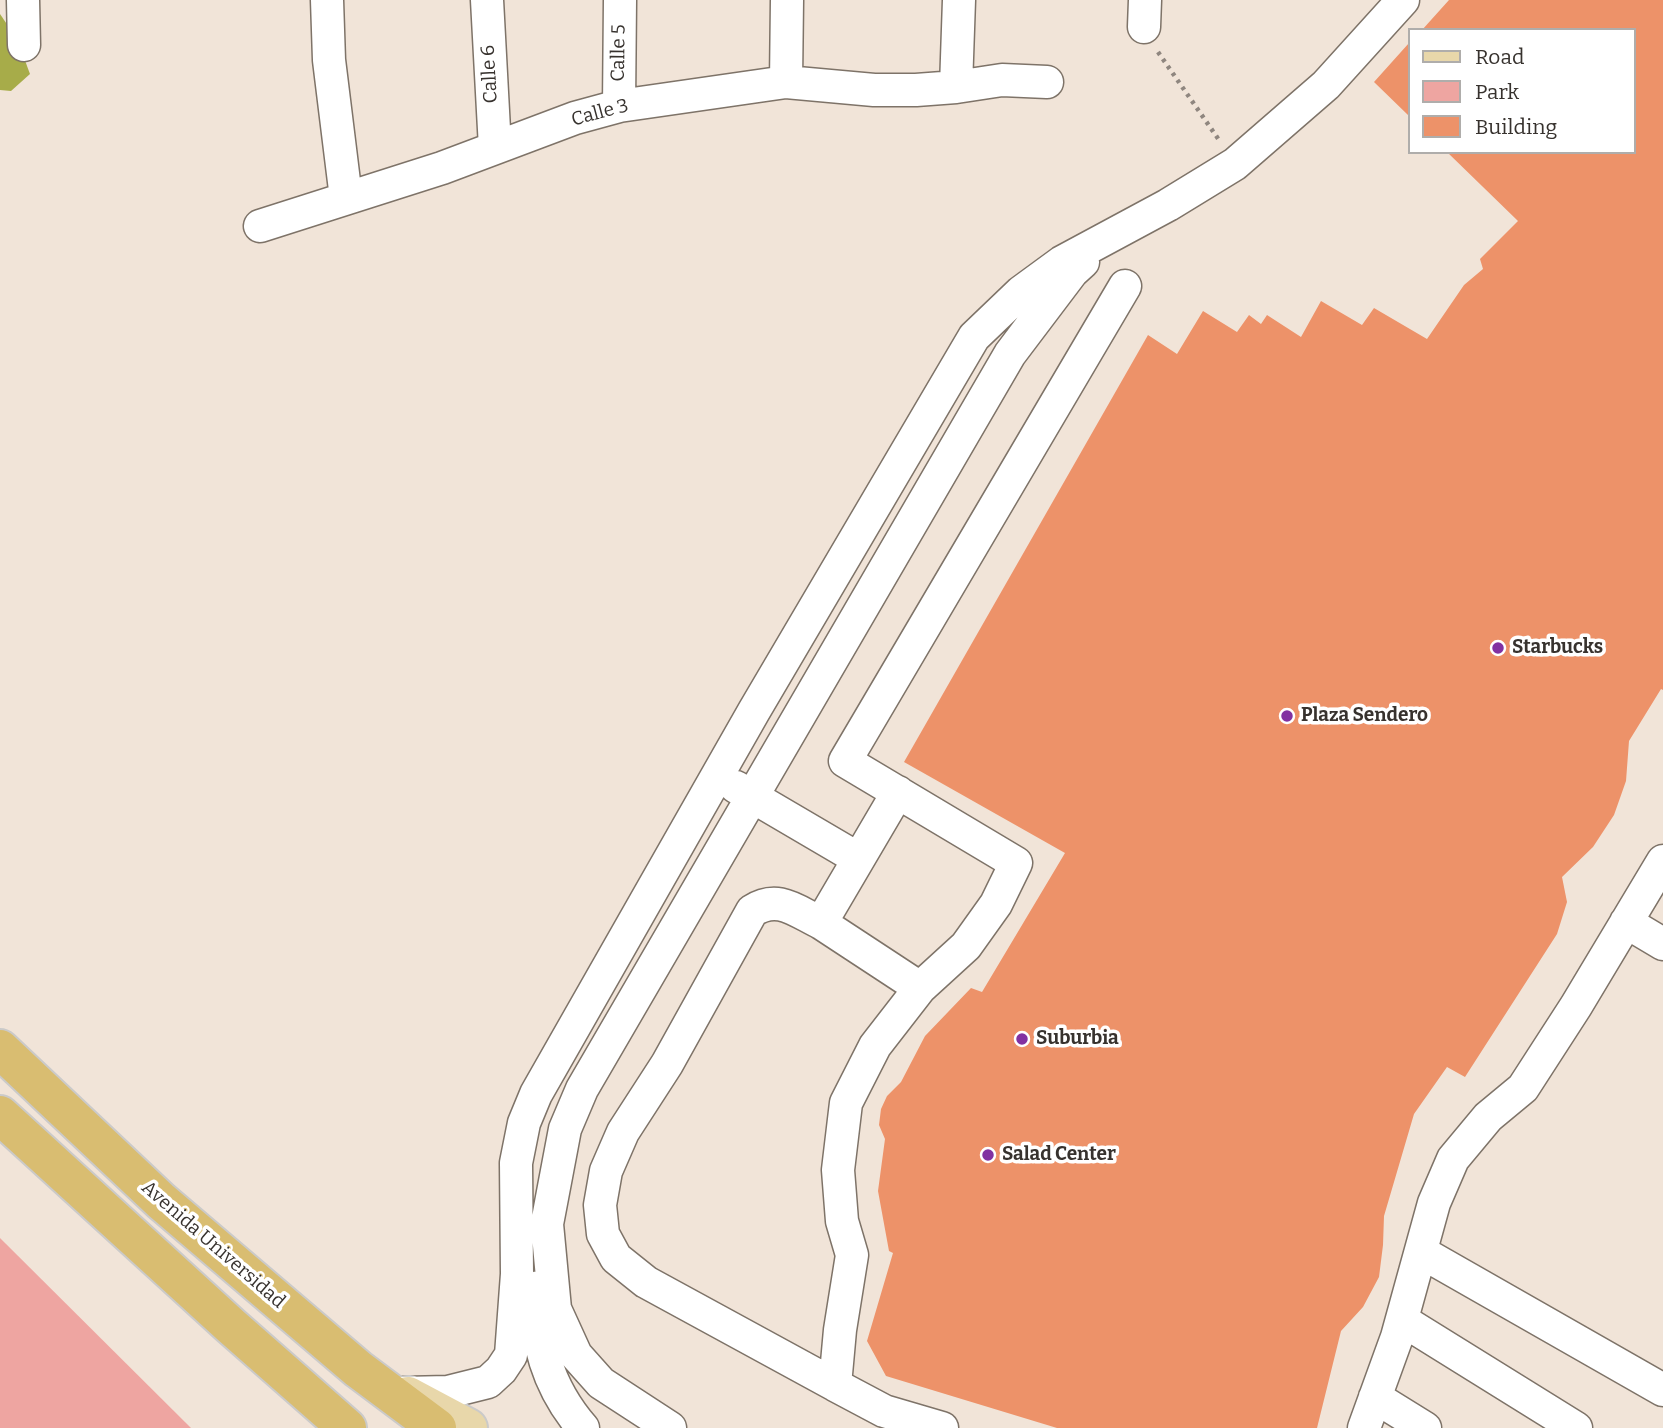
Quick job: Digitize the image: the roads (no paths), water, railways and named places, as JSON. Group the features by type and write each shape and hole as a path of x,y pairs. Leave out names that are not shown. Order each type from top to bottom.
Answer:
{"highway":[{"name":"Avenida Universidad","path":"0,1049 161,1201 358,1369 437,1428"},
{"path":"0,1115 340,1422"}],"main road":[{"path":"358,1369 468,1428"}],"street":[{"path":"23,0 24,45"},
{"path":"327,0 329,60 346,198"},
{"name":"Calle 6","path":"487,0 495,148"},
{"name":"Calle 5","path":"619,106 620,0"},
{"path":"786,82 787,0"},
{"path":"956,87 959,0"},
{"path":"403,1393 449,1392 488,1382 501,1370 511,1355 517,1274 516,1163 524,1123 536,1094 716,776 974,337 1021,292 1062,262 1168,205 1236,164 1326,85 1403,0"},
{"name":"Calle 3","path":"260,226 495,148 575,118 619,106 786,82 874,90 956,87 1002,80 1046,82"},
{"path":"583,1428 558,1393 542,1355 538,1293 547,1224 565,1129 582,1089 1010,354 1072,272 1109,237"},
{"path":"835,1385 840,1330 852,1255 842,1221 838,1170 846,1103 875,1046 920,988 965,946 996,904 1016,863 845,761 1125,286"},
{"path":"716,776 858,858"},
{"path":"821,923 898,792"},
{"path":"1364,1428 1402,1320 1434,1203 1453,1158 1488,1117 1523,1088 1661,867"},
{"path":"920,988 821,923 781,903 764,903 752,911 667,1064 623,1132 606,1171 600,1205 603,1234 616,1258 646,1282 884,1411 942,1428"},
{"path":"1626,922 1663,944"},
{"path":"547,1224 555,1308 576,1355 601,1383 670,1428"},
{"path":"1420,1252 1663,1390"},
{"path":"1402,1320 1576,1428"},
{"path":"1375,1397 1425,1428"}],"place":[{"name":"Starbucks","path":"1498,648"},
{"name":"Plaza Sendero","path":"1287,716"},
{"name":"Suburbia","path":"1022,1039"},
{"name":"Salad Center","path":"988,1155"}]}
